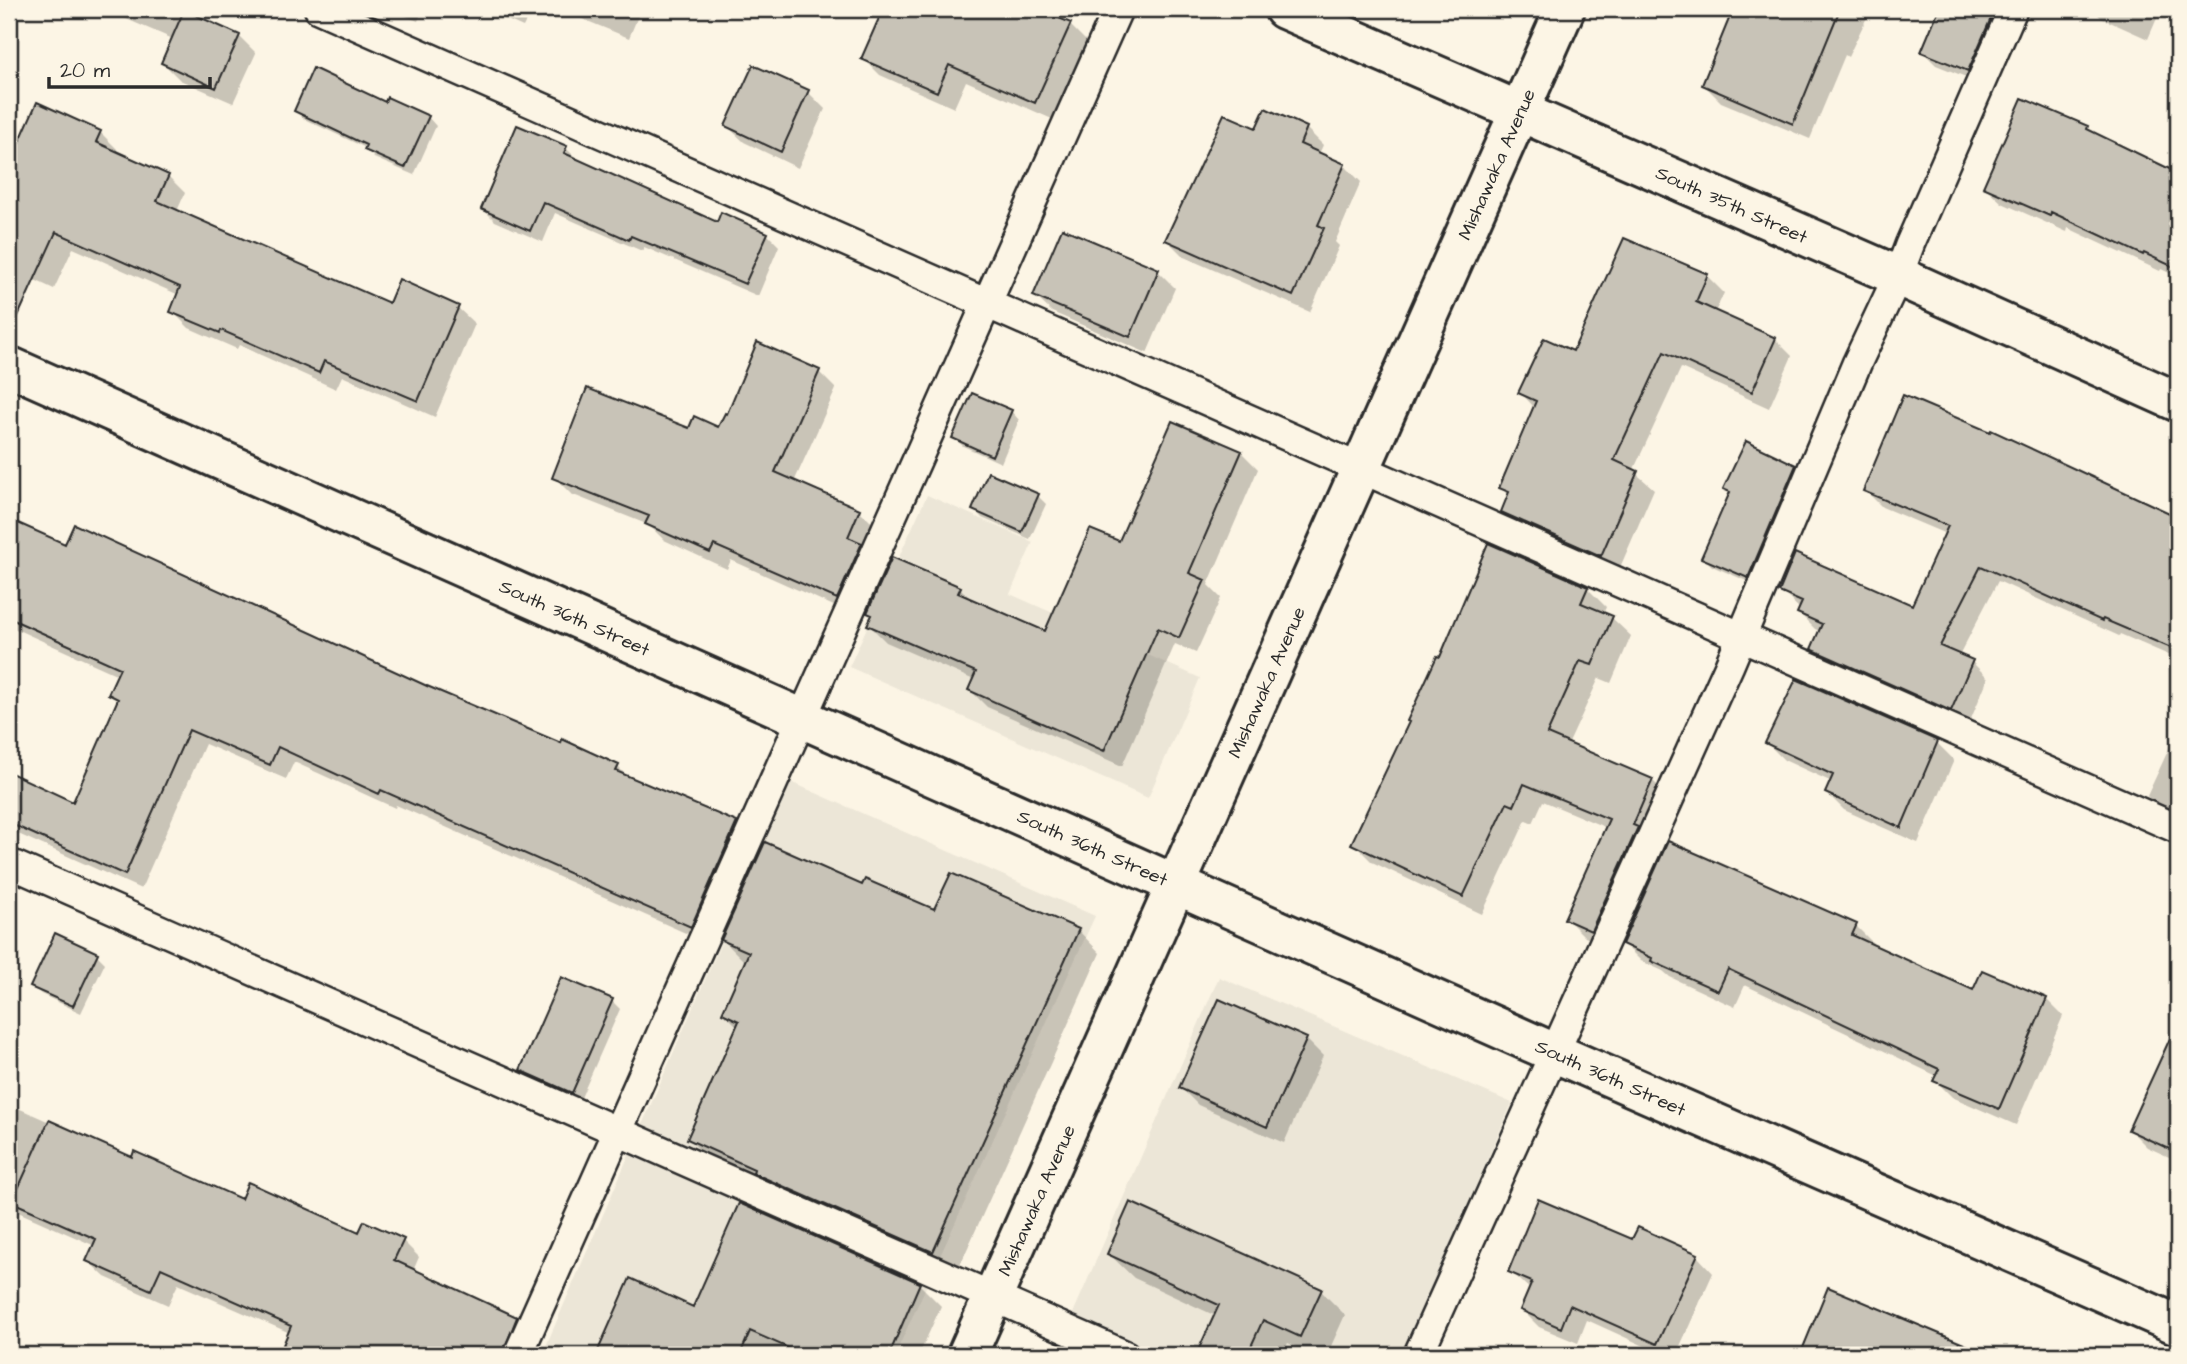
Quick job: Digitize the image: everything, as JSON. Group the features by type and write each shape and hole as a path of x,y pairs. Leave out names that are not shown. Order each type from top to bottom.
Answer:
{"street":[{"name":"South 35th Street","path":"1284,9 1898,276 2178,402"},
{"name":"Mishawaka Avenue","path":"967,1355 1565,9"},
{"name":"South 36th Street","path":"9,366 1555,1053 2178,1325"}],"lane":[{"path":"319,9 2178,829"},
{"path":"518,1355 1118,9"},
{"path":"1418,1355 1729,666 1857,363 1898,276 2013,9"},
{"path":"9,863 1125,1355"}],"shaded area":[{"path":"927,495 1033,542 1010,594 1200,678 1148,798 849,667"},
{"path":"791,782 1095,916 895,1355 542,1355"},
{"path":"1219,977 1512,1103 1402,1355 1055,1355"}],"building":[{"path":"883,9 1037,9 1071,23 1035,103 949,65 937,92 861,59"},
{"path":"1733,9 1840,9 1793,124 1702,85"},
{"path":"1939,9 1995,9 1968,71 1921,52"},
{"path":"184,10 240,35 216,88 161,63"},
{"path":"753,65 809,90 781,152 725,126"},
{"path":"313,68 385,102 387,97 429,116 405,168 364,150 366,145 294,111"},
{"path":"2022,98 2088,126 2087,129 2178,173 2178,269 2051,212 2050,216 1983,187"},
{"path":"37,102 101,131 96,142 169,175 157,201 389,303 399,279 459,306 418,401 324,361 319,373 221,330 220,333 170,312 180,287 56,232 9,336 9,165"},
{"path":"1265,108 1307,127 1300,144 1345,164 1318,225 1324,228 1293,296 1165,240 1224,114 1256,128"},
{"path":"517,125 567,146 564,153 717,222 721,212 768,233 745,284 631,236 629,240 543,202 530,231 481,209"},
{"path":"1062,228 1159,269 1130,337 1033,296"},
{"path":"1624,238 1708,274 1696,302 1776,338 1752,392 1664,352 1614,460 1638,471 1601,556 1501,512 1509,492 1499,488 1536,401 1518,393 1544,338 1573,351"},
{"path":"757,342 820,370 775,472 860,509 848,537 862,543 837,599 714,545 710,553 645,524 649,516 552,478 587,388 689,428 694,416 718,427 725,413 727,414"},
{"path":"972,393 1012,410 992,456 952,438"},
{"path":"1903,395 1990,432 1991,430 2178,517 2178,651 2103,619 2102,621 1981,566 1940,646 1973,660 1951,711 1811,649 1822,624 1797,613 1802,602 1779,592 1795,553 1912,605 1948,526 1863,491"},
{"path":"1172,421 1242,451 1189,573 1205,580 1179,638 1158,628 1104,751 968,690 976,672 867,625 872,615 867,613 892,557 961,587 958,593 1045,631 1090,529 1119,541"},
{"path":"1746,441 1796,465 1748,578 1701,558 1730,492 1723,489"},
{"path":"988,472 1039,494 1022,532 972,510"},
{"path":"9,519 65,544 74,524 427,686 561,743 562,739 619,765 616,771 737,822 691,927 381,790 379,794 278,747 270,765 189,730 125,875 9,823 9,772 73,802 118,699 108,694 120,668 9,618"},
{"path":"1488,543 1588,587 1581,603 1613,616 1592,665 1580,661 1547,734 1653,779 1633,825 1638,827 1591,931 1564,919 1609,819 1524,784 1514,806 1507,803 1463,897 1351,844 1437,656 1440,657"},
{"path":"1796,679 1938,741 1901,828 1825,793 1833,775 1765,743"},
{"path":"1668,841 1857,924 1852,935 1973,990 1982,970 2047,998 1999,1109 1933,1081 1939,1069 1728,969 1718,991 1651,961 1652,958 1622,944"},
{"path":"765,842 862,885 865,879 934,909 951,873 1079,929 933,1252 753,1173 754,1169 687,1139 739,1021 722,1013 749,952 721,940"},
{"path":"55,933 98,953 73,1006 30,987"},
{"path":"561,977 613,999 572,1093 520,1070"},
{"path":"1219,999 1307,1038 1267,1127 1179,1088"},
{"path":"2178,1021 2178,1153 2128,1130"},
{"path":"49,1120 132,1157 134,1151 241,1199 248,1182 359,1232 364,1221 404,1239 394,1260 517,1317 502,1355 305,1355 283,1345 291,1326 161,1268 151,1290 86,1261 96,1239 12,1202"},
{"path":"1538,1199 1632,1239 1638,1227 1698,1254 1657,1344 1570,1305 1561,1328 1520,1310 1532,1282 1508,1272"},
{"path":"1130,1202 1322,1289 1300,1337 1263,1320 1247,1355 1196,1355 1219,1305 1107,1254"},
{"path":"739,1203 920,1283 889,1355 804,1355 750,1331 740,1355 596,1355 630,1278 693,1307"},
{"path":"1828,1287 1990,1355 1800,1355"}]}
